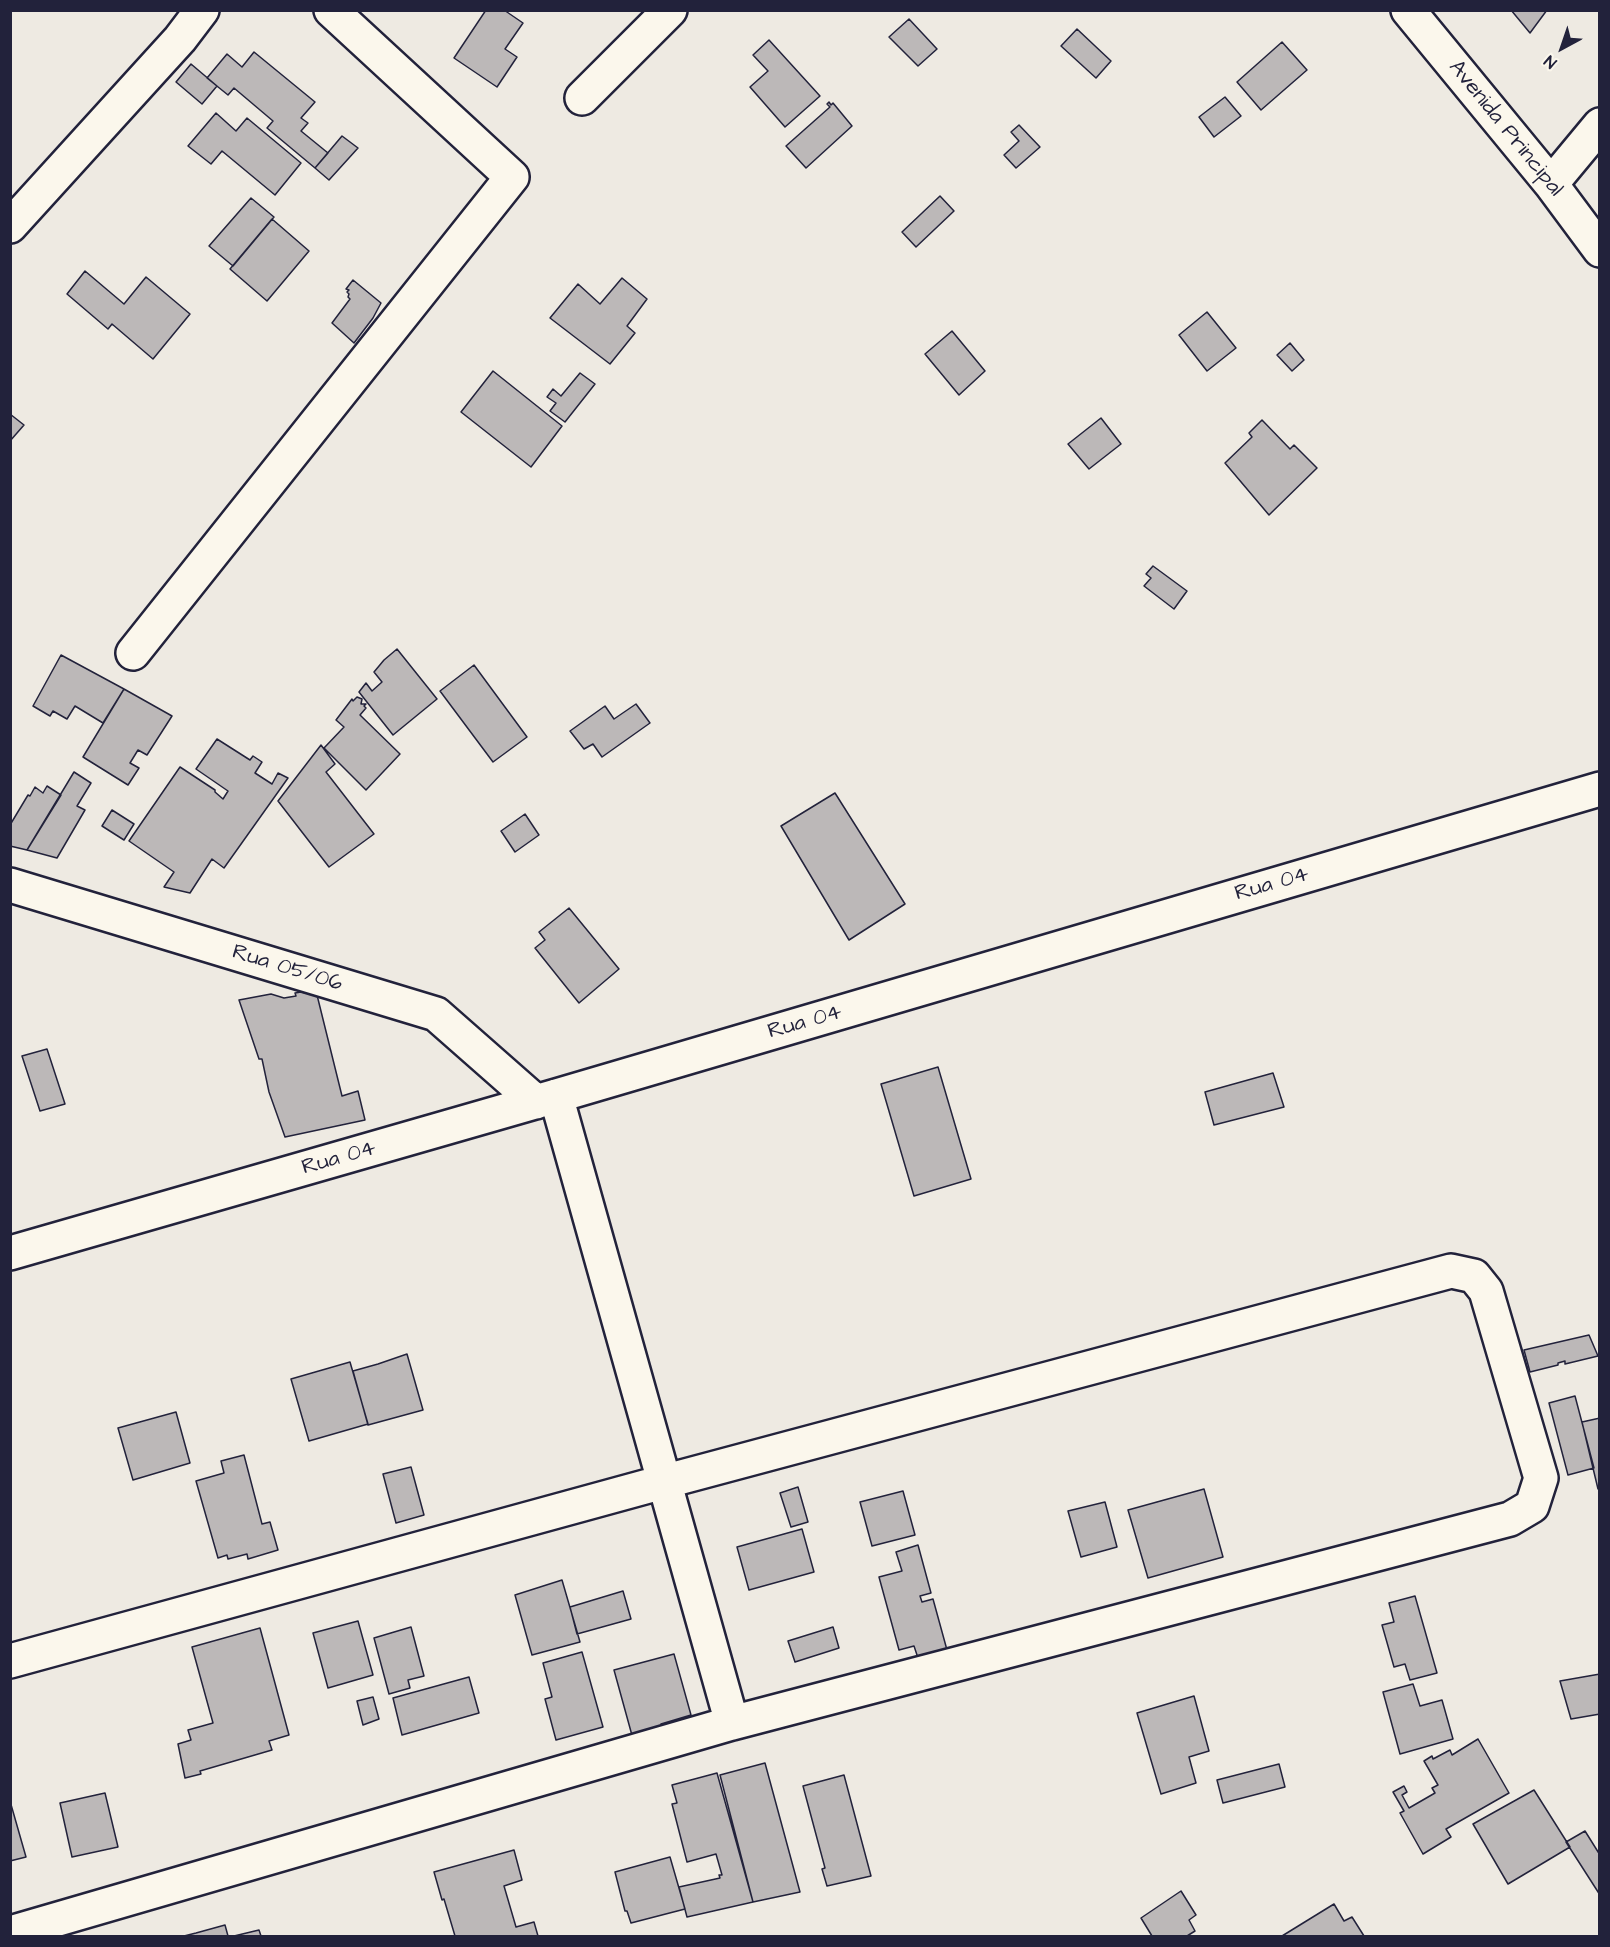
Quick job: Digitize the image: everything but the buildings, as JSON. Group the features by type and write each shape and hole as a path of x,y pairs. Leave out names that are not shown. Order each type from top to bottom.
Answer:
{"street":[{"path":"10,226 180,39 202,10"},
{"path":"133,653 512,177 331,10"},
{"path":"582,98 670,10"},
{"name":"Avenida Principal","path":"1408,10 1551,184 1599,250"},
{"path":"1551,184 1599,125"},
{"name":"Rua 04","path":"10,1253 546,1099 1599,789"},
{"name":"Rua 05/06","path":"10,885 436,1014 546,1099"},
{"path":"546,1099 663,1482 732,1723"},
{"path":"10,1661 663,1482 1451,1271 1474,1276 1486,1291 1541,1478 1532,1506 1510,1519 732,1723 10,1933"}]}
